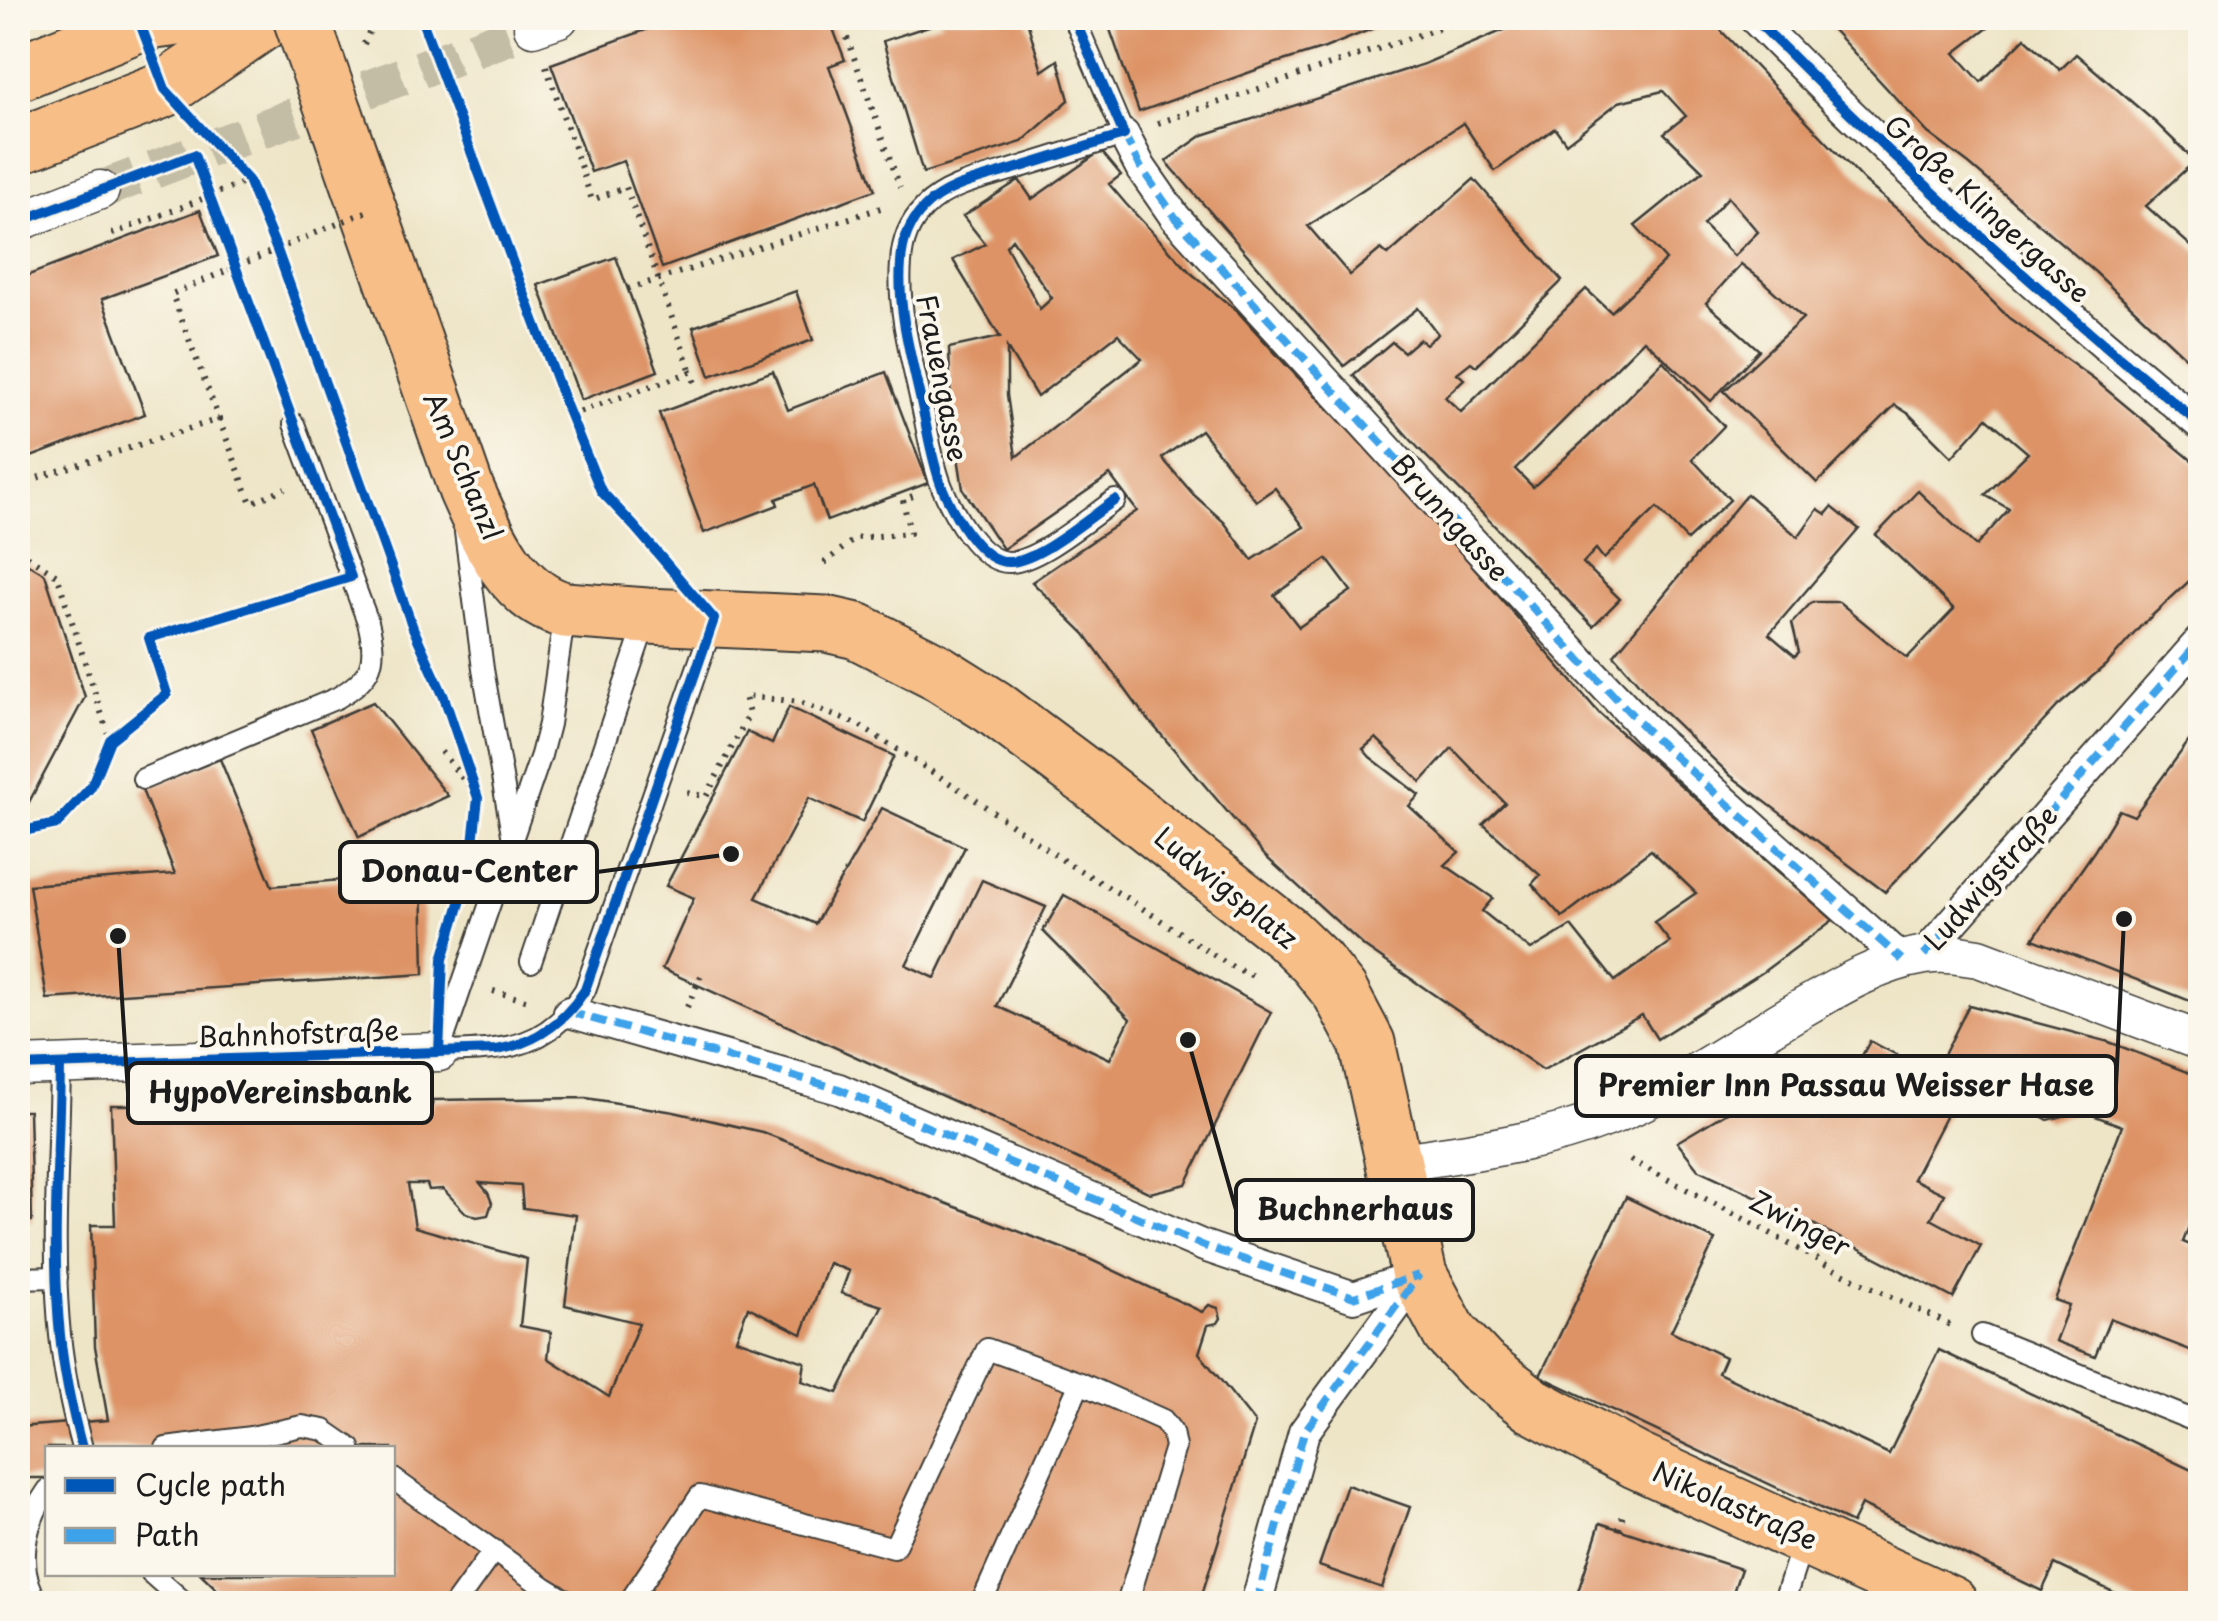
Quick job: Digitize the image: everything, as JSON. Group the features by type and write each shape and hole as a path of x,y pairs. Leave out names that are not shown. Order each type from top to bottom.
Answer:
{"main road":[{"path":"18,74 140,23 178,18"},
{"path":"18,146 165,89 269,18"},
{"name":"Am Schanzl","path":"301,18 454,457 486,532 525,588 552,607 565,610 826,624 857,631"},
{"name":"Ludwigsplatz","path":"857,631 934,670 993,707 1287,934 1316,962 1340,992 1367,1043 1419,1275 1450,1333 1465,1351 1524,1400"},
{"name":"Nikolastraße","path":"1524,1400 1637,1461 1950,1604"}],"street":[{"name":"Große Klingergasse","path":"1754,18 1846,112 1998,253 2200,424"},
{"name":"Brunngasse","path":"1124,134 1141,168 1175,217 1582,663 1656,739 1913,958"},
{"path":"18,222 100,190"},
{"name":"Ludwigstraße","path":"1395,1162 1496,1147 1604,1119 1666,1091 1831,991 1913,958 2200,641"},
{"path":"1913,958 1946,954 1979,958 2200,1040"},
{"path":"569,1012 839,1089 1204,1246 1354,1298 1419,1275"},
{"name":"Bahnhofstraße","path":"18,1066 440,1052"},
{"path":"1256,1604 1304,1432 1419,1275"}],"lane":[{"name":"Brunngasse","path":"1074,18 1124,134"},
{"path":"912,221 927,204 954,189 1124,134"},
{"name":"Frauengasse","path":"912,221 900,264 907,338 936,470 946,496 974,543 998,560 1022,560 1042,551 1114,500"},
{"path":"143,778 337,698 363,681 370,668 372,639 294,424"},
{"path":"454,457 483,669 513,840"},
{"path":"440,1052 532,786 549,724 565,610"},
{"path":"531,962 647,616"},
{"path":"569,1012 586,990 714,620"},
{"name":"Bahnhofstraße","path":"440,1052 510,1048 552,1028 569,1012"},
{"path":"60,1065 56,1277 67,1384 82,1446"},
{"path":"18,1278 56,1277"},
{"path":"1982,1335 2200,1423"},
{"path":"628,1604 700,1496 894,1548 987,1348 1164,1420 1172,1432 1175,1447 1127,1604"},
{"path":"981,1604 1080,1383"},
{"path":"183,1446 252,1438 302,1426 324,1430 347,1446"},
{"path":"395,1480 572,1604"},
{"path":"39,1604 28,1584 26,1543 30,1521 45,1494"},
{"path":"1783,1604 1804,1537"},
{"path":"455,1604 494,1550"},
{"path":"154,1576 186,1604"}],"path":[{"path":"840,18 912,221"},
{"path":"1124,134 1469,18"},
{"path":"545,34 592,200 626,187 696,386"},
{"path":"112,234 246,181"},
{"path":"628,289 884,207"},
{"path":"314,476 250,503 172,294 368,211"},
{"path":"570,414 691,372"},
{"path":"18,484 220,419"},
{"path":"892,504 913,496"},
{"path":"824,562 856,538 910,533 903,500"},
{"path":"18,552 57,575 110,740"},
{"path":"18,832 57,824 91,787 110,740 166,694 149,638 351,577"},
{"path":"658,781 706,798 749,714 745,696 800,702 860,725 1067,863 1228,965 1264,982"},
{"path":"441,752 464,780"},
{"path":"463,982 569,1012"}],"building":[{"path":"679,18 829,18 845,60 829,66 875,190 662,268 623,161 591,172 551,64"},
{"path":"939,18 1026,18 1042,71 1058,60 1069,100 1022,142 923,173 883,41 941,22"},
{"path":"1106,18 1399,18 1325,48 1139,112"},
{"path":"1532,18 1553,18 1558,25 1589,18 1709,18 1865,182 1909,219 2009,318 2096,381 2200,467 2200,571 2108,663 2058,706 1885,892 1731,776 1658,706 1614,655 1747,494 1798,537 1818,509 1826,514 1832,507 1859,529 1769,634 1795,656 1799,652 1792,623 1812,602 1839,602 1907,658 1954,609 1876,535 1918,491 1976,546 2009,509 1985,495 2028,453 1987,418 1952,457 1895,405 1817,483 1724,391 1803,318 1741,264 1706,303 1759,350 1711,401 1644,340 1515,469 1533,487 1663,361 1724,426 1692,459 1730,500 1687,540 1657,508 1604,559 1596,549 1583,563 1620,599 1593,626 1420,450 1353,375 1392,342 1404,352 1419,339 1426,344 1438,334 1418,308 1344,366 1166,161 1203,135 1424,64","holes":["1663,91 1686,116 1664,133 1703,171 1635,226 1666,260 1611,312 1586,289 1461,412 1445,397 1464,379 1457,373 1471,362 1476,366 1562,281 1474,179 1388,255 1381,249 1350,275 1308,226 1463,123 1495,171 1555,128 1566,143 1619,102","1728,197 1758,232 1734,256 1703,225"]},
{"path":"1822,18 2001,18 1955,53 1981,82 2025,38 2060,70 2076,54 2155,122 2195,161 2146,206 2200,254 2200,371 2095,272 1928,133"},
{"path":"1101,151 1121,175 1109,184 1126,204 1191,273 1238,312 1387,470 1600,714 1833,920 1763,972 1657,1039 1642,1015 1543,1070 1365,947 1266,857 1141,711 1085,634 1032,582 1137,511 1110,475 1003,549 963,489 951,412 949,348 1000,337 953,260 985,244 963,216 1019,180 1032,199","holes":["1012,239 1052,298 1040,309 1006,246","1118,334 1142,359 1016,457 1007,395 1007,348 1037,397","1201,430 1256,501 1275,488 1304,527 1252,560 1224,522 1162,458","1327,559 1351,591 1299,627 1274,595","1376,738 1421,782 1452,748 1505,803 1483,824 1540,875 1532,884 1562,917 1651,850 1696,893 1654,922 1670,942 1615,981 1571,926 1531,950 1482,911 1493,898 1445,865 1459,852 1409,806 1419,795 1363,749"]},
{"path":"200,210 218,256 102,299 145,414 18,462 18,279"},
{"path":"616,257 658,371 581,400 538,285"},
{"path":"796,291 813,340 710,376 693,327"},
{"path":"773,371 788,410 886,372 928,483 827,521 814,485 776,499 778,505 704,533 659,413"},
{"path":"18,558 45,574 85,697 18,818"},
{"path":"373,702 448,796 359,837 311,729"},
{"path":"789,707 894,756 862,822 809,798 756,898 815,924 882,808 965,847 906,965 935,978 982,880 1046,907 997,1006 1110,1059 1130,1019 1043,931 1064,895 1271,1012 1186,1184 1150,1193 662,969 694,898 666,886 747,732 772,744"},
{"path":"2200,726 2200,1005 2033,939 2119,810 2134,816"},
{"path":"220,759 272,886 422,873 424,974 47,999 29,885 175,874 142,790"},
{"path":"1969,1005 2109,1042 2200,1077 2200,1197 2183,1242 2200,1249 2200,1354 2110,1319 2095,1356 2055,1341 2069,1305 2055,1300 2122,1126 2082,1111 2048,1120 1942,1059"},
{"path":"1870,1041 1960,1088 1913,1179 1944,1194 1931,1219 1981,1246 1953,1298 1796,1215 1699,1170 1677,1142 1806,1065 1837,1102"},
{"path":"586,1098 762,1132 1085,1257 1202,1312 1209,1305 1218,1308 1221,1318 1208,1325 1199,1353 1255,1423 1199,1604 232,1604 203,1576 395,1576 395,1446 45,1446 45,1478 18,1478 18,1427 108,1420 95,1346 91,1225 115,1225 111,1105 431,1110 433,1100","holes":["480,1183 521,1186 523,1208 576,1215 565,1305 639,1323 609,1397 548,1358 551,1332 520,1326 527,1259 415,1227 408,1184 443,1189 466,1213 477,1217 488,1215 492,1203","829,1263 849,1271 841,1293 882,1306 838,1393 802,1381 805,1362 736,1339 748,1307 802,1334"]},
{"path":"18,1111 29,1111 32,1221 18,1221"},
{"path":"1626,1197 1715,1240 1671,1331 1725,1357 1718,1373 1889,1454 1939,1350 2200,1474 2200,1604 2138,1604 2055,1564 2042,1591 1861,1505 1852,1523 1540,1376"},
{"path":"18,1360 24,1401 19,1420"},
{"path":"1347,1485 1410,1507 1382,1588 1319,1566"},
{"path":"1600,1523 1741,1569 1729,1604 1574,1604"}],"tunnel":[{"path":"100,190 533,27"}],"marked path":[{"path":"1124,135 1175,217 1583,663 1655,739 1902,960"},
{"path":"1924,955 2200,641"},
{"path":"569,1012 839,1089 1204,1246 1354,1297 1419,1275"},
{"path":"1256,1604 1304,1432 1419,1275"}],"cycle path":[{"path":"138,18 165,89 248,180 277,250 413,628 444,697 478,798 470,870 443,959 439,1052"},
{"path":"18,1066 497,1050 547,1030 585,990 714,619 601,491 421,18"},
{"path":"1074,18 1124,135 966,183 933,200 914,220 905,240 901,299 939,477 953,510 978,546 999,560 1022,560 1115,500"},
{"path":"1754,18 1971,227 2200,424"},
{"path":"18,222 194,155 351,577 149,638 167,694 110,740 91,787 57,824 18,832"},
{"path":"60,1065 57,1301 66,1378 82,1446"}],"place":[{"name":"Donau-Center","path":"731,854"},
{"name":"Premier Inn Passau Weisser Hase","path":"2124,919"},
{"name":"HypoVereinsbank","path":"118,936"},
{"name":"Buchnerhaus","path":"1188,1040"}]}
